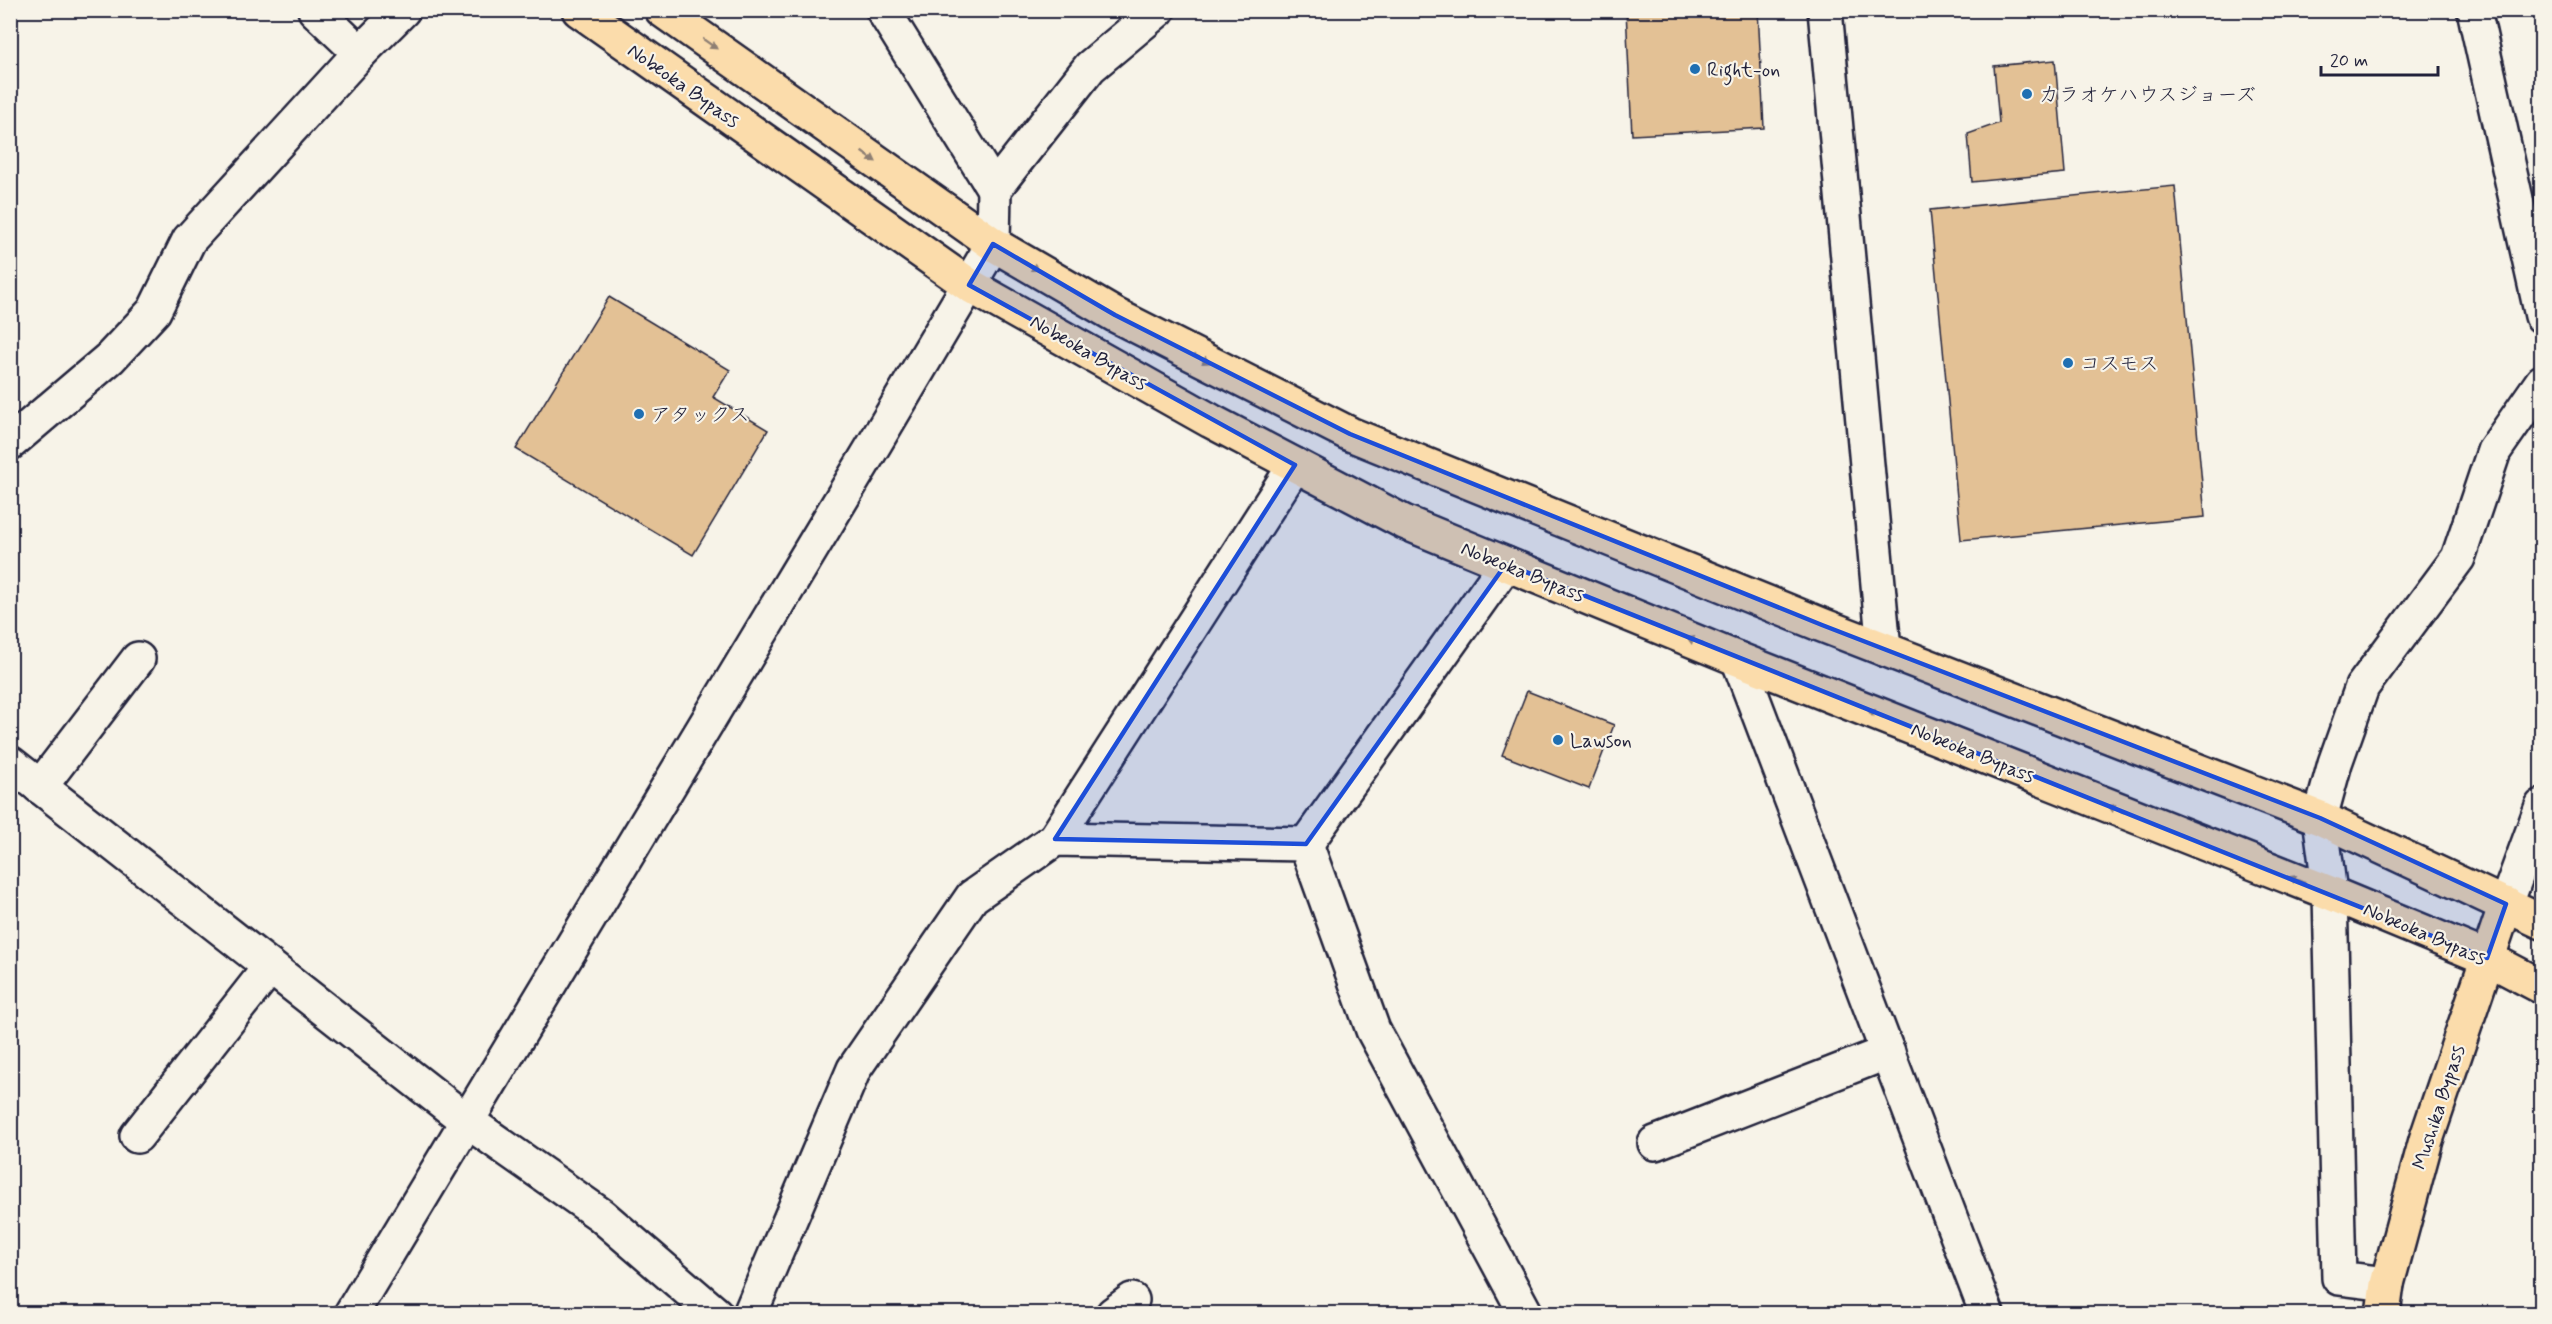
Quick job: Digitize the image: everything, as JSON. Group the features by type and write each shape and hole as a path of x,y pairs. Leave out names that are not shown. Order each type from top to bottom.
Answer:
{"highway":[{"name":"Nobeoka Bypass","path":"579,10 969,285 1210,421 1404,522 1738,660 2330,893 2487,958 2541,987"},
{"path":"662,10 993,244 1115,315 1350,434 1884,649 2320,818 2506,903 2541,922"},
{"name":"Mushika Bypass","path":"2385,1299 2426,1140 2506,903"}],"street":[{"path":"315,10 360,53"},
{"path":"10,443 110,358 154,311 189,240 360,53 404,10"},
{"path":"351,1314 993,244 994,189 883,10"},
{"path":"994,189 1090,67 1158,10"},
{"path":"1825,10 1884,649"},
{"path":"2474,10 2541,316"},
{"path":"2385,1299 2339,1278 2330,893 2320,818 2362,687 2458,558 2494,451 2541,382"},
{"path":"750,1314 854,1069 972,897 1055,839 1295,465"},
{"path":"1306,844 1506,564"},
{"path":"40,787 138,659"},
{"path":"1738,660 1987,1314"},
{"path":"10,763 467,1122 601,1215 716,1314"},
{"path":"2506,903 2541,806"},
{"path":"1055,839 1306,844"},
{"path":"1306,844 1373,1030 1526,1314"},
{"path":"137,1136 270,967"},
{"path":"1655,1143 1888,1052"}],"highlighted area":[{"path":"993,244 1115,315 1350,434 1822,625 2320,818 2506,904 2487,958 1506,564 1306,844 1055,839 1295,465 969,285"}],"building":[{"name":"Right-on","path":"1626,10 1758,10 1764,128 1632,135"},
{"name":"カラオケハウスジョーズ","path":"2055,60 2065,173 1972,182 1968,134 1999,123 1994,66"},
{"name":"コスモス","path":"2175,186 2205,517 1961,540 1930,210"},
{"name":"アタックス","path":"609,297 730,370 713,397 768,430 693,555 516,449"},
{"name":"Lawson","path":"1527,691 1614,725 1589,789 1502,755"}],"place":[{"name":"Right-on","path":"1695,69"},
{"name":"カラオケハウスジョーズ","path":"2027,94"},
{"name":"コスモス","path":"2068,363"},
{"name":"アタックス","path":"639,414"},
{"name":"Lawson","path":"1558,740"}]}
